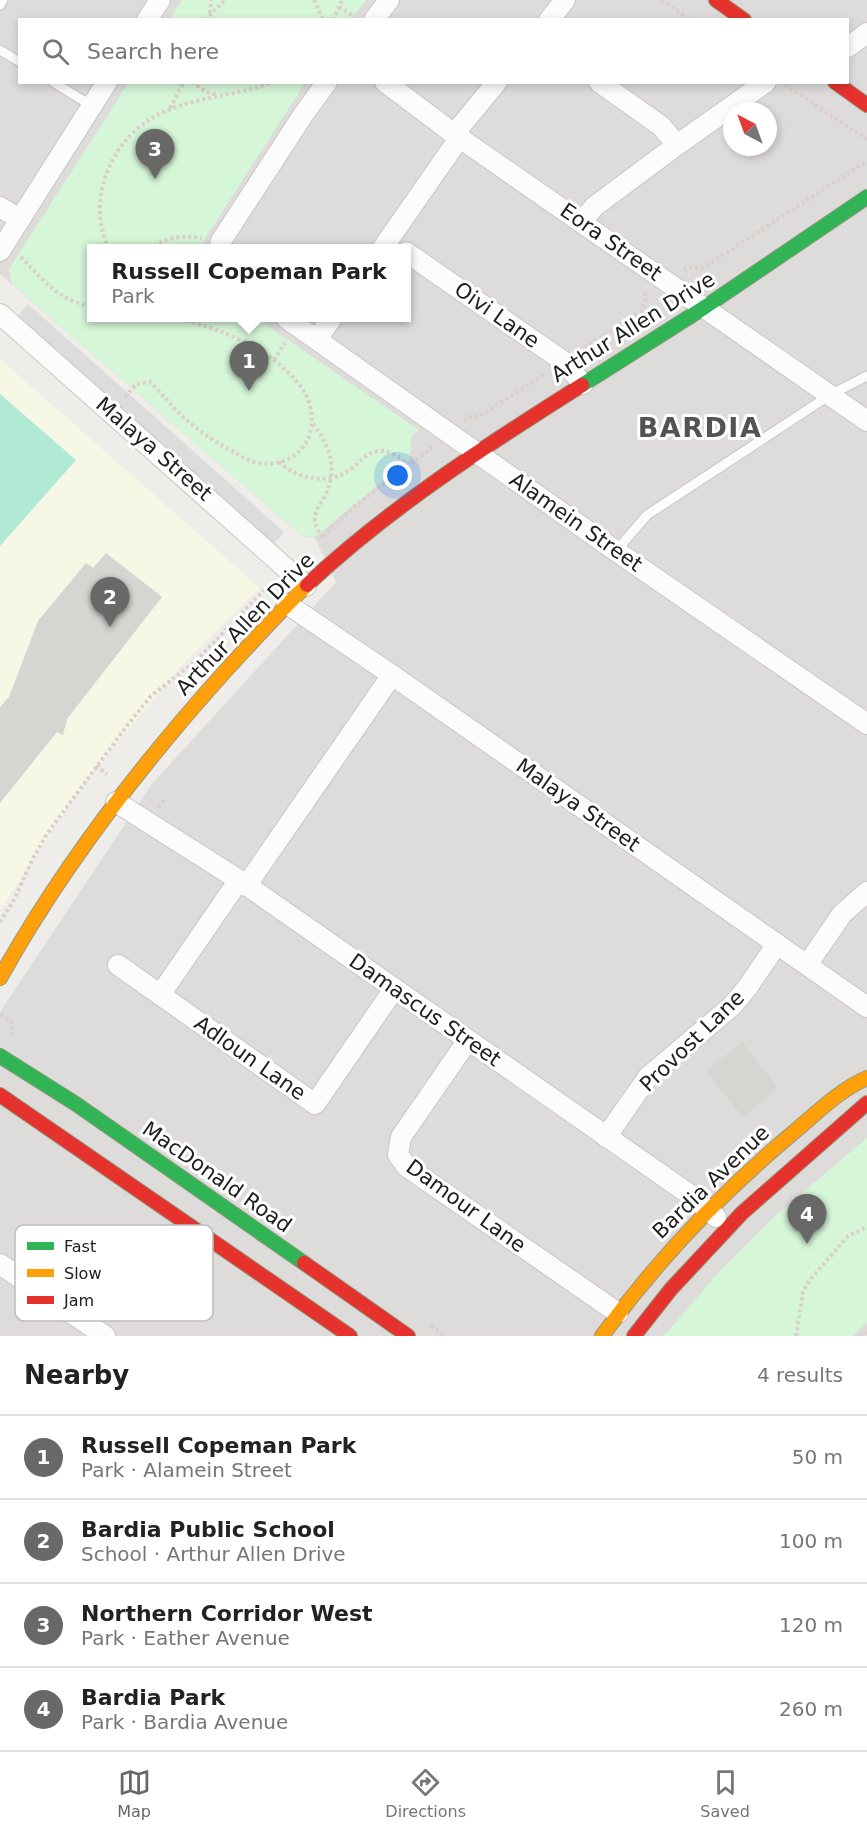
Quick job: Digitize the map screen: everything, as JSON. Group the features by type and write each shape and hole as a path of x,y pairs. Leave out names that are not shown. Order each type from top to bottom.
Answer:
{"street":[{"path":"148,18 160,0"},
{"path":"376,18 389,0"},
{"path":"551,18 565,0"},
{"path":"716,0 741,18"},
{"path":"849,46 867,33"},
{"path":"2,249 106,84"},
{"path":"221,244 303,115 326,84"},
{"name":"Eora Street","path":"388,84 457,135 867,421"},
{"path":"392,244 457,135 495,84"},
{"path":"602,84 661,126 677,145"},
{"path":"582,222 594,206 763,84"},
{"path":"838,84 867,105"},
{"name":"Arthur Allen Drive","path":"0,978 18,946 73,862 116,801 194,706 306,586 384,520 476,452 705,307 867,197"},
{"path":"0,207 20,219"},
{"name":"Oivi Lane","path":"411,255 563,361 583,384"},
{"name":"Malaya Street","path":"0,314 306,586"},
{"name":"Alamein Street","path":"292,322 616,551 867,724"},
{"path":"317,339 329,322"},
{"name":"Malaya Street","path":"287,604 867,1007"},
{"path":"160,995 392,675"},
{"name":"Damascus Street","path":"116,801 242,883 468,1040 708,1209 727,1228"},
{"path":"807,965 842,914 867,892"},
{"name":"Provost Lane","path":"606,1137 648,1077 740,997 777,944"},
{"name":"Adloun Lane","path":"118,965 315,1104 394,989"},
{"name":"Damour Lane","path":"468,1040 401,1137 398,1155 407,1167 618,1313"},
{"name":"MacDonald Road","path":"0,1056 76,1104 408,1336"},
{"name":"Bardia Avenue","path":"602,1336 658,1263 708,1209 751,1169 849,1086 867,1078"},
{"path":"0,1095 189,1225"},
{"name":"Bardia Avenue","path":"634,1336 671,1289 742,1213 867,1103"},
{"path":"213,1242 350,1336"},
{"path":"0,1264 15,1274"},
{"path":"83,1321 105,1336"}],"lane":[{"path":"0,5 3,0"},
{"path":"0,50 18,61"},
{"path":"56,84 92,106"},
{"path":"616,551 648,515 830,395 867,376"}],"path":[{"path":"211,0 209,8 211,14"},
{"path":"208,18 225,0"},
{"path":"314,0 322,18"},
{"path":"334,18 342,0"},
{"path":"662,0 687,18"},
{"path":"339,7 357,18"},
{"path":"170,109 183,84"},
{"path":"195,84 206,92 220,95"},
{"path":"107,244 100,218 103,185 114,154 135,130 164,111 267,84"},
{"path":"785,84 867,140"},
{"path":"688,267 703,268 867,161"},
{"path":"156,244 193,235 217,244"},
{"path":"2,249 18,254 51,289 77,304 87,306"},
{"path":"189,322 219,331 255,347 274,360 298,383 310,401 314,424 327,442 332,462 329,487 315,514 317,528 322,537"},
{"path":"112,412 136,384 150,382 181,416 219,444 254,462 279,462 289,458 306,443 314,424"},
{"path":"279,462 297,475 330,479 351,470 366,456 381,450 395,455 409,465"},
{"path":"96,766 107,774"},
{"path":"0,1015 11,1021"},
{"path":"796,1336 803,1292 809,1281 848,1236 867,1227"},
{"path":"860,1336 867,1332"}],"shaded area":[{"path":"0,0 867,0 867,1336 0,1336 0,1012 152,784 336,582 315,538 302,536 0,274"},
{"path":"28,304 284,532 274,544 17,317"},
{"path":"0,359 260,588 182,665 86,780 0,910"},
{"path":"696,1081 737,1130 731,1135 728,1133 697,1160 658,1114"}],"green space":[{"path":"182,0 366,0 352,18 170,18"},
{"path":"128,84 304,84 202,244 87,244 87,322 262,322 419,430 411,436 410,459 315,537 302,536 12,284 9,269"},
{"path":"0,394 76,460 0,546"},
{"path":"867,1138 867,1323 852,1336 664,1336 718,1273 775,1216"}],"building":[{"path":"106,553 162,597 67,719 63,735 57,732 0,803 0,707 9,697 38,621 86,563 93,568"},
{"path":"742,1042 778,1088 743,1117 706,1071"}],"traffic: fast":[{"path":"582,385 705,307 867,197"},
{"path":"0,1056 76,1104 304,1263"}],"traffic: slow":[{"path":"0,978 50,895 135,778 229,667 307,585"},
{"path":"602,1336 645,1280 716,1203 767,1155 829,1102 867,1078"}],"traffic: jam":[{"path":"716,0 741,18"},
{"path":"838,84 867,105"},
{"path":"307,585 405,503 475,454 582,385"},
{"path":"0,1095 189,1225"},
{"path":"634,1336 671,1289 742,1213 867,1103"},
{"path":"213,1242 350,1336"},
{"path":"304,1263 408,1336"}],"place":[{"name":"Northern Corridor West","path":"155,179"},
{"name":"Russell Copeman Park","path":"249,391"},
{"name":"Bardia Public School","path":"110,627"},
{"name":"Bardia Park","path":"807,1244"}],"district":[{"name":"BARDIA","path":"700,427"}]}
